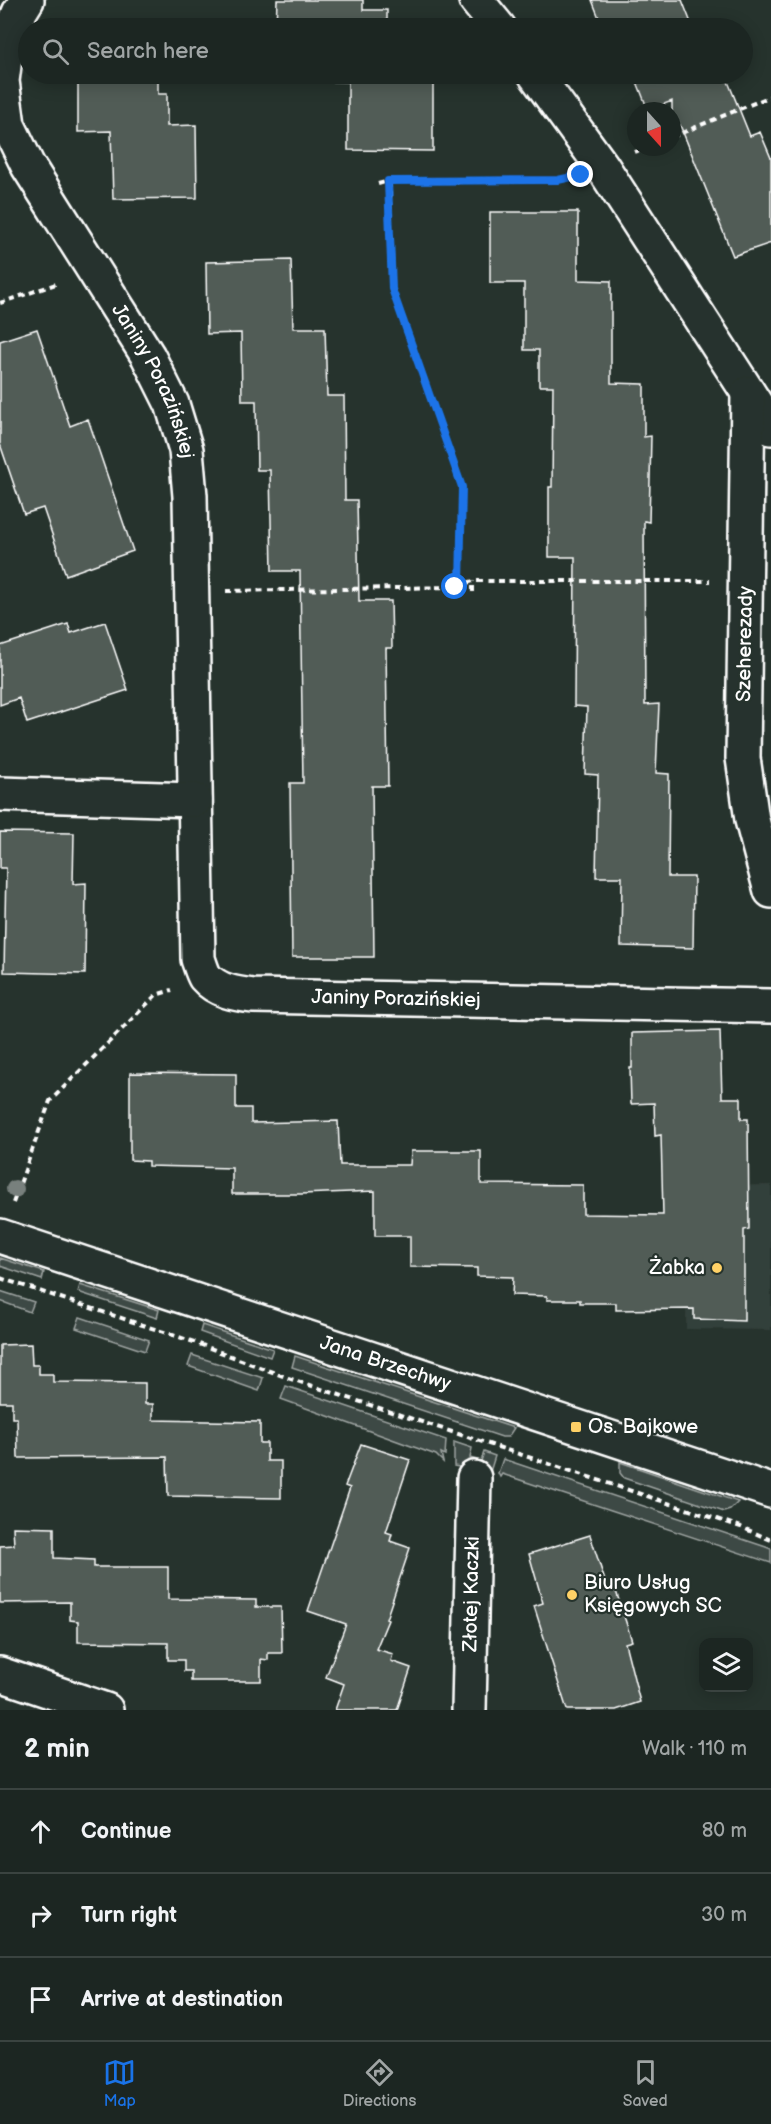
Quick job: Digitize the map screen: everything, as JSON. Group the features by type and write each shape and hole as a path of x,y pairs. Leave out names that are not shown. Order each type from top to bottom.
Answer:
{"street":[{"name":"Janiny Porazińskiej","path":"27,0 3,43 2,81 8,125 28,166 148,356 172,404 186,450 190,496 198,959 205,976 219,987 232,993 253,996 771,1006"},
{"path":"476,0 491,18"},
{"path":"542,84 609,176 771,428"},
{"name":"Szeherezady","path":"748,393 743,758 752,820 771,891"},
{"path":"0,794 195,800"},
{"name":"Jana Brzechwy","path":"6,1222 771,1491"},
{"name":"Złotej Kaczki","path":"469,1710 474,1478"},
{"path":"0,1674 106,1710"}],"path":[{"path":"681,133 771,96"},
{"path":"378,184 388,181 558,180 570,177"},
{"path":"388,181 392,289 462,487 460,585"},
{"path":"0,303 65,280"},
{"path":"473,581 473,592"},
{"path":"215,591 460,585 473,581 719,581"},
{"path":"6,1222 50,1101 156,995 174,989"},
{"path":"0,1278 194,1342 288,1378 741,1527 771,1540"}],"shaded area":[{"path":"771,1185 771,1330 686,1329 687,1186"},
{"path":"0,1258 44,1272 42,1280 0,1266"},
{"path":"80,1285 159,1310 157,1318 78,1292"},
{"path":"0,1291 34,1302 30,1312 0,1301"},
{"path":"80,1317 149,1340 145,1351 76,1328"},
{"path":"202,1325 273,1349 270,1357 200,1332"},
{"path":"192,1355 263,1378 259,1391 188,1366"},
{"path":"295,1356 514,1428 508,1437 502,1437 292,1367"},
{"path":"286,1386 446,1440 445,1455 441,1453 443,1462 436,1455 281,1399"},
{"path":"454,1442 472,1448 470,1458 481,1461 484,1452 495,1456 490,1472 454,1466"},
{"path":"503,1459 766,1547 771,1549 771,1563 502,1474 500,1477 498,1473"},
{"path":"620,1462 738,1502 730,1510 724,1512 624,1478 620,1473"}],"building":[{"path":"277,0 363,0 363,10 387,10 387,18 276,18"},
{"path":"592,0 682,0 689,18 599,18"},
{"path":"78,84 158,84 158,94 167,94 167,126 196,125 197,198 113,199 111,131 78,132"},
{"path":"348,84 433,84 433,151 348,150"},
{"path":"638,84 729,84 750,136 760,132 771,158 771,243 733,256 681,127 681,102 645,102"},
{"path":"490,212 578,212 578,280 611,281 611,383 644,384 644,437 651,436 649,522 644,521 645,705 659,704 656,773 669,774 668,877 694,877 693,948 621,946 622,877 596,877 598,775 585,774 587,707 574,706 575,557 549,557 553,386 539,386 539,350 524,350 524,283 490,283"},
{"path":"291,260 293,328 325,328 327,396 344,396 345,500 357,500 359,601 391,601 392,648 386,648 388,786 372,786 374,957 292,957 290,783 303,783 300,571 272,571 270,470 257,470 256,401 242,401 241,333 207,334 206,262"},
{"path":"37,329 70,426 88,419 133,551 66,575 43,508 24,514 0,444 0,341"},
{"path":"105,622 128,690 27,723 19,698 0,705 0,646 68,624 71,633"},
{"path":"0,832 74,833 73,884 86,883 85,974 4,972 6,868 0,868"},
{"path":"720,1031 722,1098 741,1098 741,1119 748,1119 749,1229 744,1230 744,1321 694,1319 694,1309 616,1310 616,1303 580,1303 580,1300 547,1300 547,1296 512,1295 513,1277 477,1276 477,1268 410,1267 410,1236 375,1236 375,1191 232,1194 232,1168 148,1166 148,1161 130,1160 130,1073 236,1074 236,1108 251,1108 251,1123 338,1121 340,1165 410,1165 411,1151 481,1151 481,1184 583,1185 583,1214 663,1215 661,1135 655,1136 654,1103 631,1104 632,1033"},
{"path":"31,1344 32,1365 39,1365 39,1374 53,1374 53,1382 145,1383 145,1404 153,1404 153,1420 260,1422 260,1443 267,1443 267,1461 281,1461 281,1498 168,1496 167,1457 18,1458 17,1418 12,1418 12,1402 0,1402 0,1345"},
{"path":"361,1444 410,1460 386,1532 392,1534 390,1541 410,1548 386,1619 388,1620 376,1649 393,1654 391,1661 411,1668 397,1710 335,1710 344,1684 326,1677 346,1624 308,1611 350,1488 345,1486"},
{"path":"13,1527 54,1528 54,1558 94,1560 94,1567 168,1567 168,1599 256,1600 256,1607 281,1607 282,1653 268,1653 268,1660 261,1659 261,1681 191,1681 191,1671 184,1671 184,1660 168,1660 168,1643 78,1642 78,1621 70,1620 70,1602 0,1603 0,1546 14,1545"},
{"path":"590,1535 608,1590 615,1588 632,1641 625,1643 640,1702 616,1710 567,1710 534,1606 543,1603 529,1554"}],"place":[{"name":"Żabka","path":"717,1268"},
{"name":"Os. Bajkowe","path":"576,1427"},
{"name":"Biuro Usług Księgowych SC","path":"572,1595"}],"route":[{"path":"455,587 460,585 462,487 392,289 388,181 558,180 581,175"}]}
